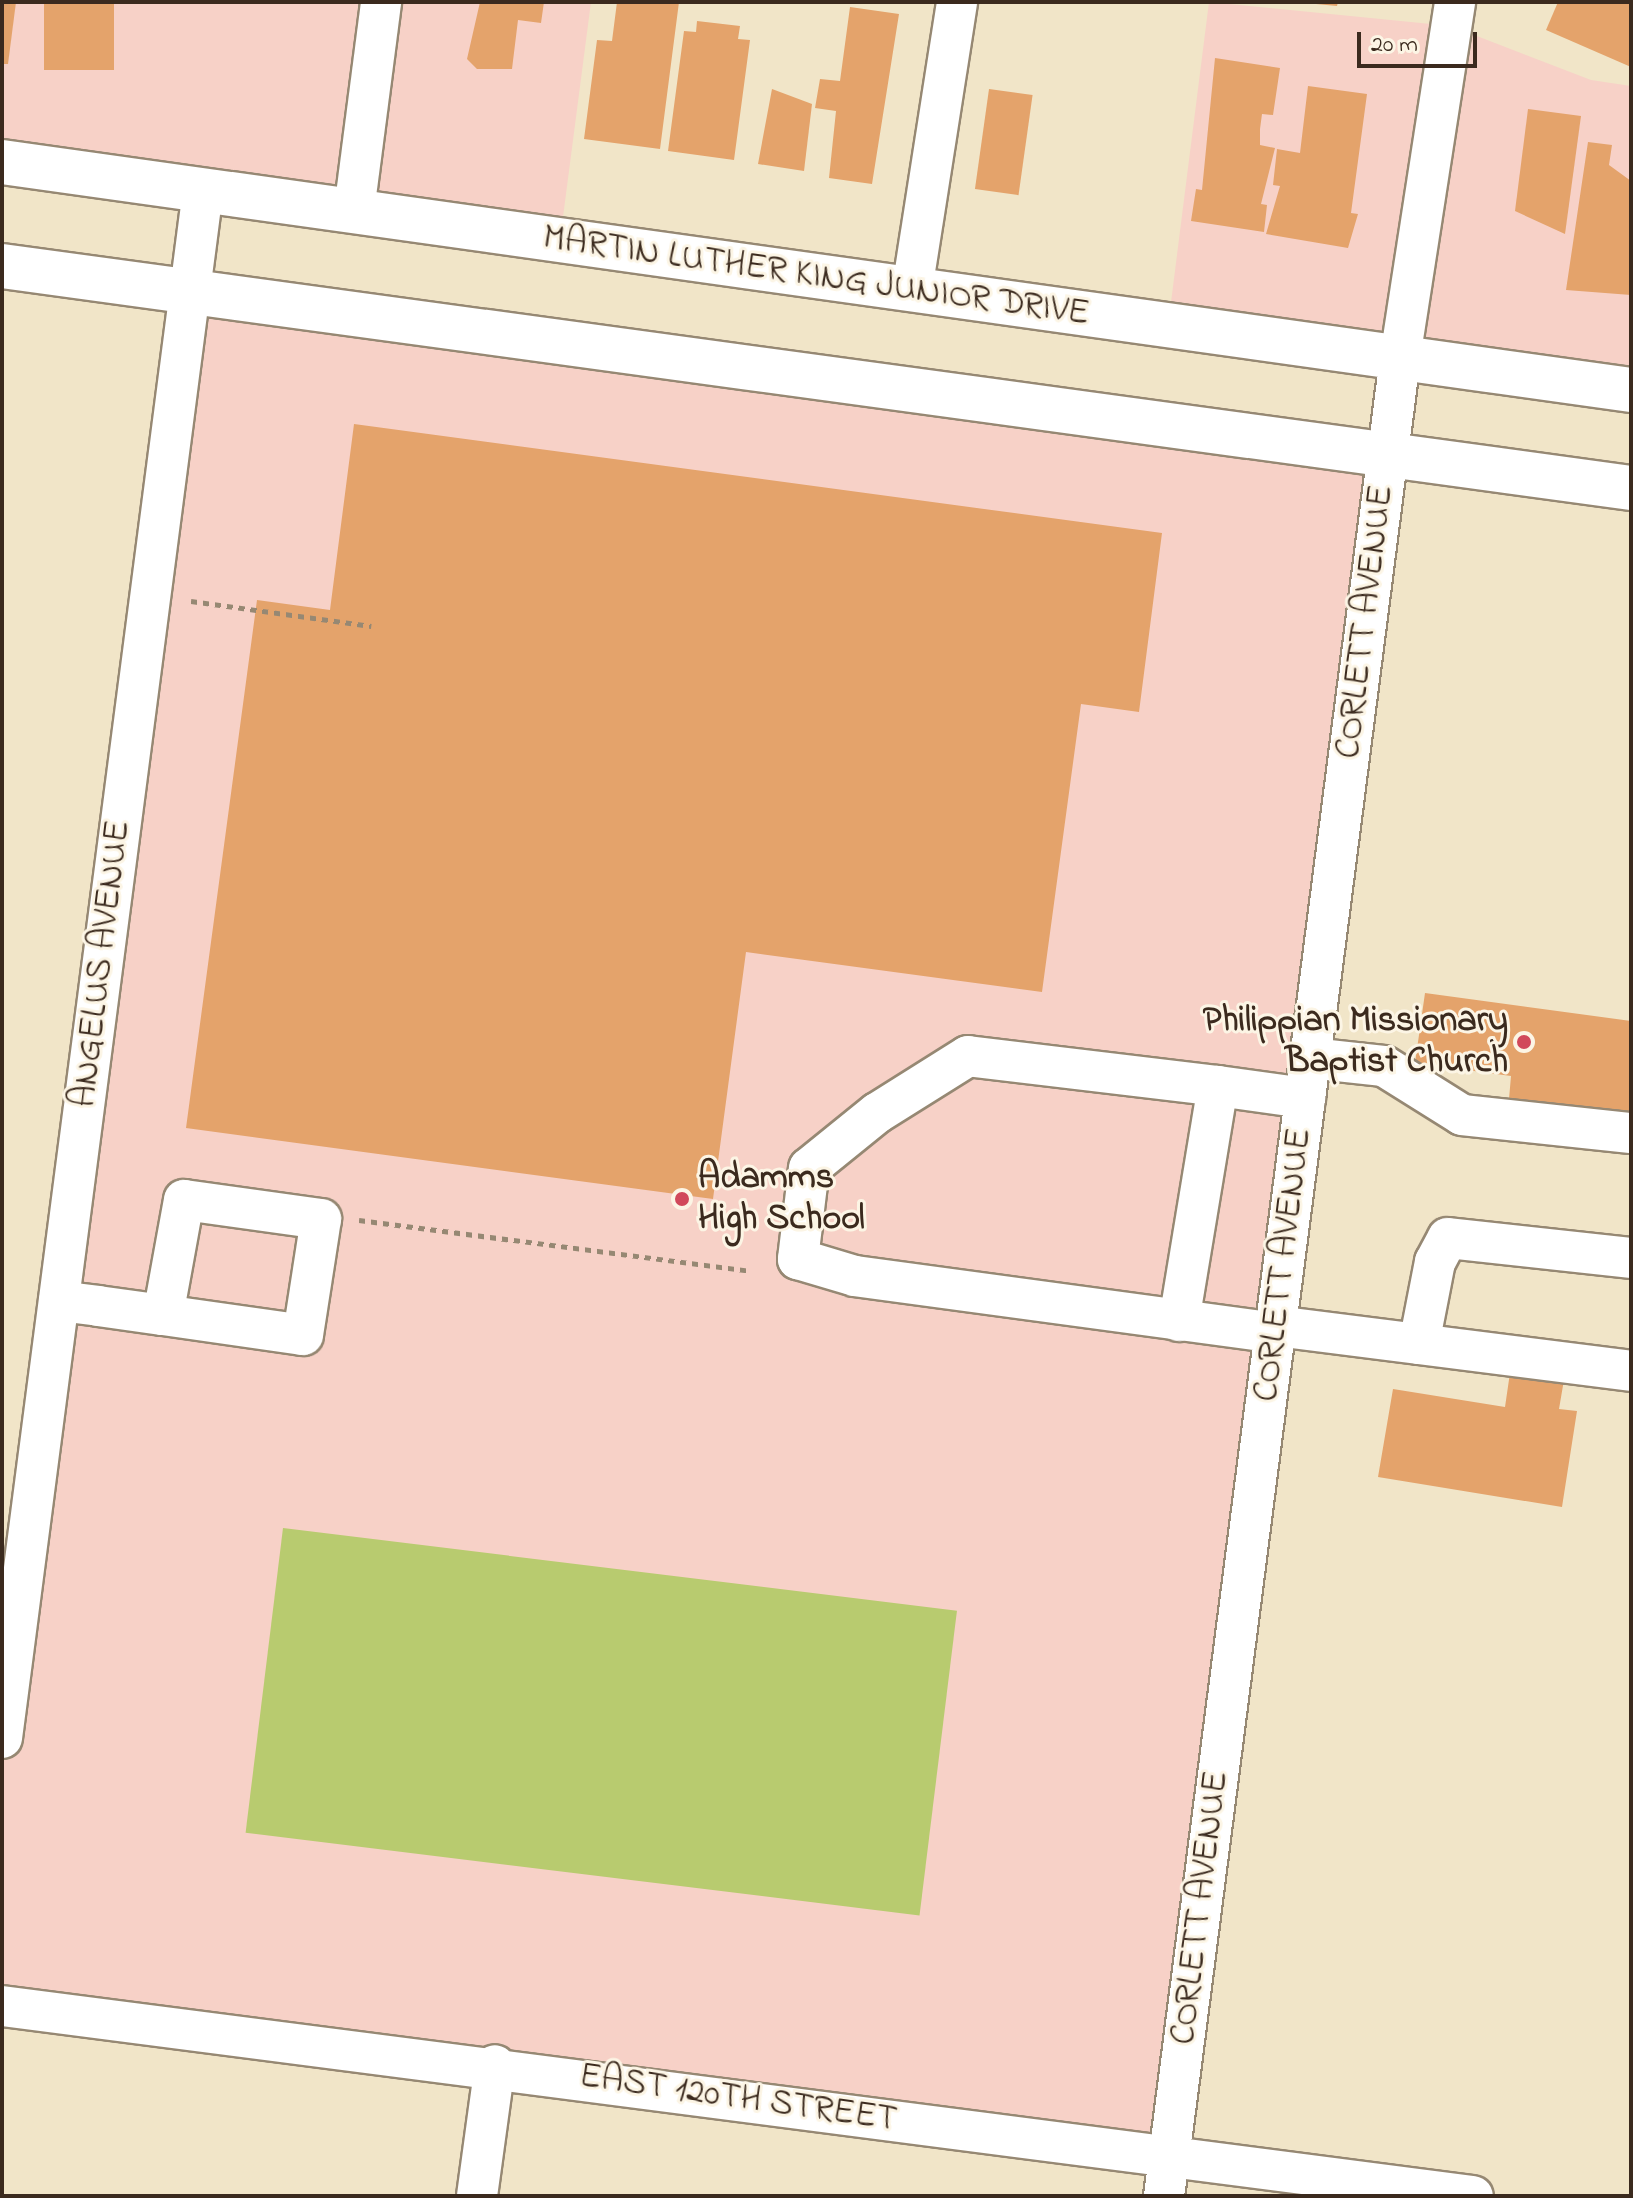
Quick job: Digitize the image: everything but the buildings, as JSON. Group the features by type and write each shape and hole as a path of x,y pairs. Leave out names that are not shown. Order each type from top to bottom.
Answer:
{"main road":[{"name":"MARTIN LUTHER KING JUNIOR DRIVE","path":"2,162 1631,390"},
{"path":"2,266 1631,488"}],"street":[{"path":"354,211 381,2"},
{"path":"912,290 957,2"},
{"name":"CORLETT AVENUE","path":"1166,2177 1400,358 1455,2"},
{"name":"ANGELUS AVENUE","path":"2,1738 203,190"},
{"path":"1305,1098 968,1056 877,1113 809,1168 798,1259 855,1276 1179,1321 1419,1344 1631,1371"},
{"path":"1310,1058 1384,1066 1462,1115 1631,1133"},
{"path":"1179,1321 1218,1086"},
{"path":"59,1301 303,1335 321,1219 184,1200 163,1315"},
{"path":"1419,1344 1435,1262 1448,1238 1464,1234 1631,1258"},
{"name":"EAST 120TH STREET","path":"2,2006 495,2065 1166,2177 1473,2196"},
{"path":"477,2196 495,2065"}],"path":[{"path":"191,601 371,626"},
{"path":"356,1220 751,1271"}],"shaded area":[{"path":"2,2 591,2 560,240 2,162"},
{"path":"1209,2 1451,26 1591,80 1631,86 1631,390 1168,326"},
{"name":"Adamms High School","path":"190,291 1388,454 1169,2158 2,2006 2,1738"}],"green space":[{"path":"283,1528 957,1611 920,1915 246,1833"}],"place":[{"name":"Philippian Missionary Baptist Church","path":"1524,1042"},
{"name":"Adamms High School","path":"682,1199"}]}
